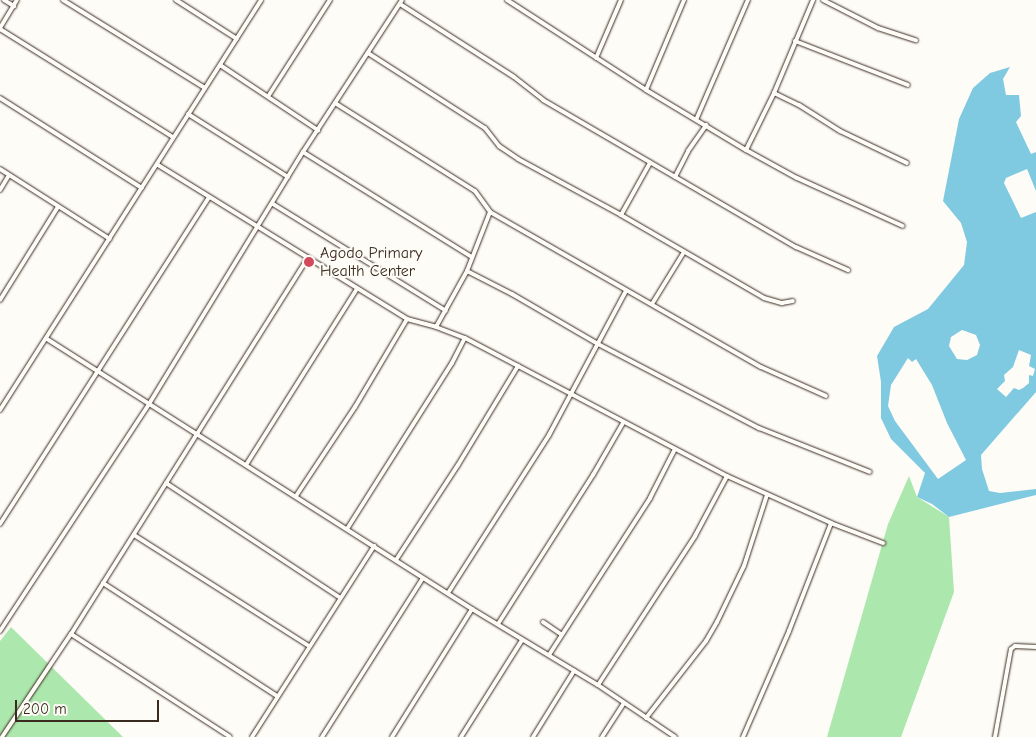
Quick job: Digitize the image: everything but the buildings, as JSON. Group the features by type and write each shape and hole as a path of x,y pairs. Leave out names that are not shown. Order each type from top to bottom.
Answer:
{"street":[{"path":"4,0 14,6"},
{"path":"18,0 0,28 173,137"},
{"path":"62,0 205,88"},
{"path":"176,0 236,39"},
{"path":"0,410 158,165 173,137 261,0"},
{"path":"269,95 330,0"},
{"path":"507,0 646,90 746,150 797,178 903,226"},
{"path":"596,58 621,0"},
{"path":"646,90 684,0"},
{"path":"696,120 748,0"},
{"path":"746,150 774,93 813,0"},
{"path":"823,0 878,28 916,40"},
{"path":"0,632 148,404 259,228 303,152 401,2 514,77 543,100 796,247 848,270"},
{"path":"795,41 908,84"},
{"path":"368,53 484,128 506,152 621,215 764,298 782,303 793,301"},
{"path":"220,64 269,95 318,130"},
{"path":"774,93 799,105 840,131 907,163"},
{"path":"0,98 142,188"},
{"path":"335,103 475,191 490,212 761,367 826,396"},
{"path":"188,114 288,177"},
{"path":"675,177 688,151 706,126"},
{"path":"303,152 472,257"},
{"path":"621,215 650,163"},
{"path":"158,165 408,319 465,338 571,396 727,476 831,523 883,543"},
{"path":"0,169 110,239"},
{"path":"0,190 9,175"},
{"path":"0,524 209,197"},
{"path":"273,204 446,311"},
{"path":"0,300 58,207"},
{"path":"436,327 467,272 490,212"},
{"path":"652,304 684,252"},
{"path":"2,737 71,634 308,257"},
{"path":"467,272 512,294 598,344 759,428 870,472"},
{"path":"246,465 357,289"},
{"path":"448,593 549,435 626,291"},
{"path":"296,496 408,319"},
{"path":"47,338 472,609 598,685 675,737"},
{"path":"347,529 452,363 465,338"},
{"path":"396,560 458,465 518,366"},
{"path":"498,624 593,475 623,423"},
{"path":"549,655 650,498 675,450"},
{"path":"598,685 694,536 727,476"},
{"path":"166,484 339,597"},
{"path":"646,718 706,641 718,622 744,566 767,495"},
{"path":"743,737 788,632 831,523"},
{"path":"134,535 309,646"},
{"path":"252,737 339,597 374,546"},
{"path":"322,737 423,578"},
{"path":"103,583 277,696"},
{"path":"392,737 472,609"},
{"path":"543,622 562,634"},
{"path":"71,634 230,737"},
{"path":"461,737 522,640"},
{"path":"995,737 1011,649 1015,646 1036,647"},
{"path":"533,737 574,671"},
{"path":"602,737 624,703"},
{"path":"665,737 668,732"}],"green space":[{"path":"909,476 917,497 949,517 954,592 901,737 827,737 888,524"},
{"path":"11,627 123,737 0,737 0,641"}],"water":[{"path":"1010,67 1003,79 1006,95 1019,95 1021,116 1016,122 1031,154 1036,152 1036,191 1027,169 1006,178 1004,183 1021,218 1036,212 1036,392 981,455 982,469 989,491 1000,493 1036,489 1036,495 949,517 932,504 917,497 925,473 891,439 881,418 881,382 877,356 894,327 928,309 964,265 967,242 961,223 943,201 959,119 973,88 990,73","holes":["962,330 976,335 980,345 977,355 967,360 957,359 949,346 951,337","1019,350 1031,355 1029,366 1035,369 1033,376 1029,375 1029,383 1019,390 1014,388 1006,397 997,389 1005,381 1004,375 1013,367","908,358 912,362 916,359 932,385 947,423 966,460 938,479 895,421 888,406 891,385"]}],"place":[{"name":"Agodo Primary Health Center","path":"309,262"}]}
